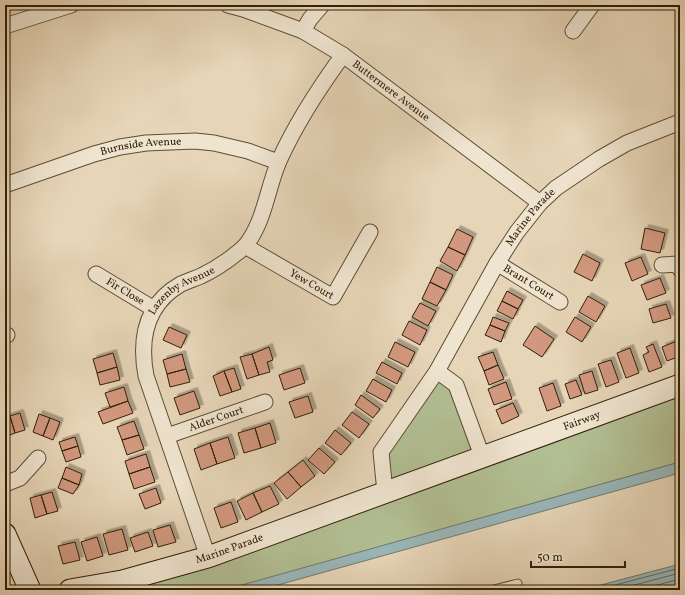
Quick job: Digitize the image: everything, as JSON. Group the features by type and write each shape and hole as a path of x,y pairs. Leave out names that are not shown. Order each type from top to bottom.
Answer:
{"street":[{"path":"5,26 71,5"},
{"name":"Buttermere Avenue","path":"228,5 303,31 343,54 540,203"},
{"path":"303,31 322,5"},
{"path":"572,31 592,5"},
{"name":"Lazenby Avenue","path":"208,557 146,376 143,360 143,344 146,328 154,309 166,295 182,284 216,268 245,246 263,212 278,162 306,111 343,54"},
{"name":"Marine Parade","path":"385,492 381,452 437,371 497,263 517,232 540,203 556,188 600,158 627,143 680,122"},
{"name":"Burnside Avenue","path":"5,185 100,152 146,143 194,141 214,143 248,151 278,162"},
{"name":"Yew Court","path":"245,246 333,297 370,232"},
{"name":"Brant Court","path":"497,263 560,302"},
{"path":"662,265 679,264"},
{"name":"Fir Close","path":"96,274 154,309"},
{"path":"437,371 456,385 482,456"},
{"name":"Fairway","path":"482,456 680,385"},
{"name":"Alder Court","path":"167,436 265,402"},
{"name":"Marine Parade","path":"70,590 122,581 208,557 482,456"},
{"path":"5,484 20,478 38,458"},
{"path":"5,534 30,590"}],"lane":[{"path":"490,590 518,583"}],"green space":[{"path":"437,371 456,385 483,456 680,385 680,462 228,590 70,590 385,493 381,452"}],"water":[{"path":"680,462 680,473 260,590 224,590"},
{"path":"680,564 680,590 582,590"}],"building":[{"path":"645,228 665,233 660,253 641,249"},
{"path":"457,229 473,237 465,255 448,247"},
{"path":"448,247 465,255 457,271 440,261"},
{"path":"583,254 600,263 592,281 574,272"},
{"path":"641,257 648,274 632,281 625,263"},
{"path":"437,267 453,275 446,290 430,282"},
{"path":"660,278 666,293 647,300 641,285"},
{"path":"430,282 446,290 437,306 422,299"},
{"path":"507,291 523,300 518,309 502,301"},
{"path":"588,296 605,306 596,322 579,312"},
{"path":"502,301 518,309 513,319 497,311"},
{"path":"420,303 436,311 428,326 412,317"},
{"path":"666,304 671,318 653,323 649,309"},
{"path":"493,317 509,323 505,331 490,325"},
{"path":"575,317 591,327 582,342 566,332"},
{"path":"409,321 427,330 420,345 402,335"},
{"path":"490,325 505,331 501,342 485,335"},
{"path":"535,326 554,339 542,357 523,345"},
{"path":"169,327 187,335 181,348 163,340"},
{"path":"677,341 680,356 667,361 662,347"},
{"path":"395,342 415,352 408,367 388,357"},
{"path":"653,344 662,367 649,372 643,355 649,352 646,347"},
{"path":"269,347 273,360 267,362 270,372 259,375 252,354"},
{"path":"630,348 639,373 626,378 617,353"},
{"path":"493,352 498,365 484,371 478,357"},
{"path":"113,353 117,367 97,373 93,359"},
{"path":"182,354 186,369 167,374 163,360"},
{"path":"252,354 259,375 247,379 240,357"},
{"path":"611,360 619,382 606,387 598,364"},
{"path":"382,362 402,373 397,384 376,373"},
{"path":"498,365 504,379 489,385 484,371"},
{"path":"117,367 120,380 100,385 97,373"},
{"path":"234,368 241,389 232,392 224,371"},
{"path":"300,368 305,383 284,390 279,375"},
{"path":"186,369 190,382 170,387 167,374"},
{"path":"224,371 232,392 220,396 213,376"},
{"path":"592,371 598,390 585,394 579,375"},
{"path":"373,379 392,390 386,402 366,391"},
{"path":"576,380 582,395 570,399 565,384"},
{"path":"506,382 512,399 494,405 488,389"},
{"path":"553,383 561,406 547,411 539,388"},
{"path":"124,387 128,401 110,407 105,393"},
{"path":"194,391 200,408 180,415 174,398"},
{"path":"361,395 380,409 373,418 355,405"},
{"path":"308,396 313,412 295,418 289,402"},
{"path":"128,401 133,413 103,424 98,412"},
{"path":"513,403 519,416 502,424 496,410"},
{"path":"352,412 369,424 359,438 342,425"},
{"path":"20,413 25,430 15,433 10,416"},
{"path":"39,414 50,418 43,436 33,432"},
{"path":"10,416 15,433 5,437 5,418"},
{"path":"50,418 60,422 53,440 43,436"},
{"path":"134,421 139,435 122,440 117,427"},
{"path":"270,423 276,443 261,448 255,428"},
{"path":"255,428 261,448 244,453 238,433"},
{"path":"335,430 351,443 341,455 325,443"},
{"path":"139,435 144,449 127,455 122,440"},
{"path":"75,437 78,446 62,451 59,442"},
{"path":"228,437 235,458 217,464 210,443"},
{"path":"210,443 217,464 201,470 194,449"},
{"path":"78,446 81,457 66,462 62,451"},
{"path":"319,448 335,462 324,474 308,460"},
{"path":"146,454 150,467 129,474 125,461"},
{"path":"303,460 315,476 301,487 288,472"},
{"path":"66,467 82,474 79,485 62,478"},
{"path":"150,467 155,482 134,489 129,474"},
{"path":"288,472 301,487 287,499 274,483"},
{"path":"62,478 79,485 73,494 58,488"},
{"path":"270,486 279,504 262,512 253,493"},
{"path":"156,488 161,503 145,509 139,494"},
{"path":"52,492 58,511 47,514 41,495"},
{"path":"253,493 262,512 246,520 237,501"},
{"path":"41,495 47,514 35,518 30,498"},
{"path":"231,502 238,522 221,528 214,508"},
{"path":"170,525 176,542 158,547 153,530"},
{"path":"122,529 128,550 109,555 103,534"},
{"path":"148,532 153,546 135,552 130,538"},
{"path":"97,537 103,556 87,561 81,542"},
{"path":"75,542 80,560 63,564 58,546"}]}
